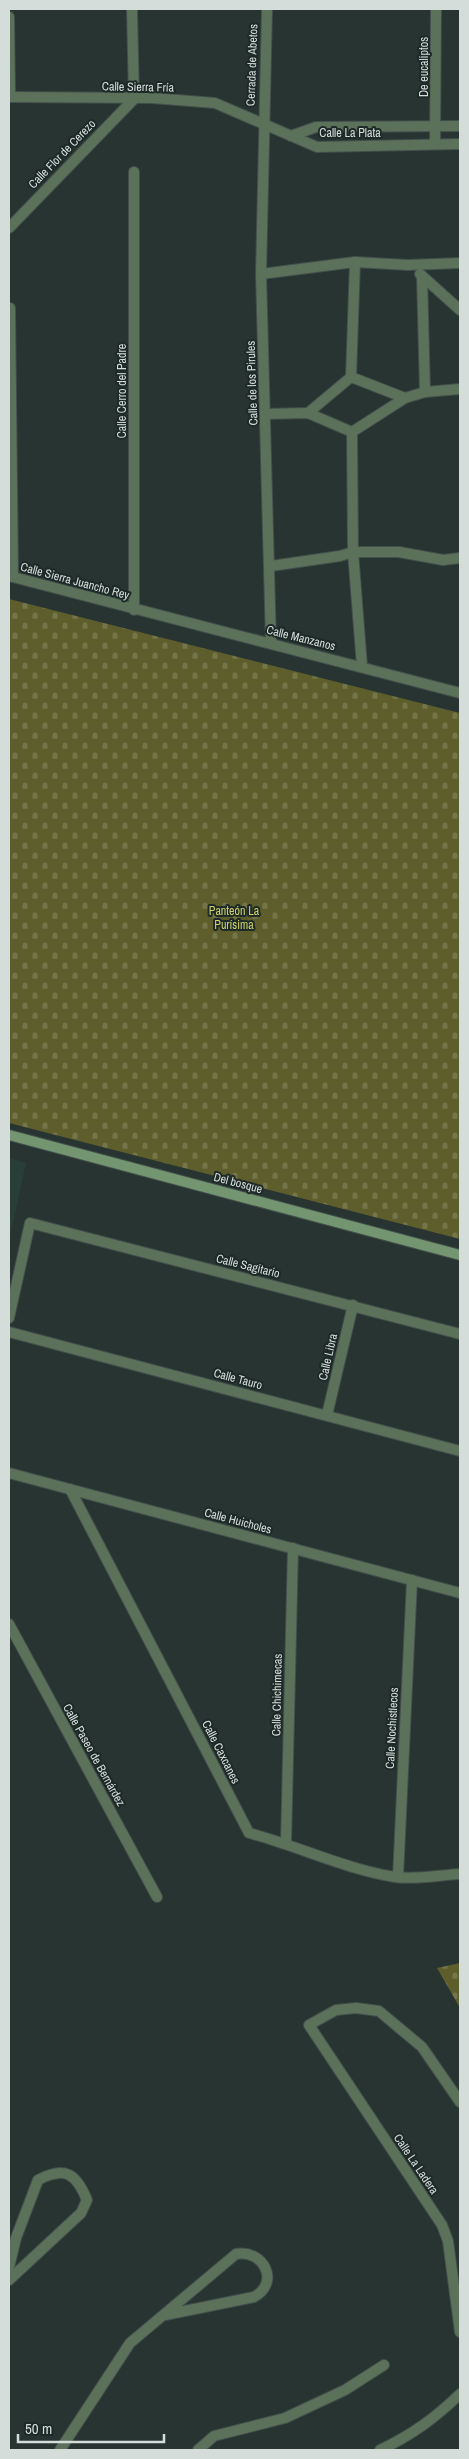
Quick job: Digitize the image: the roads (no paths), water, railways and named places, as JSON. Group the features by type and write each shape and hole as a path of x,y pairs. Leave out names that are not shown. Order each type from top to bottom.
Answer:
{"main road":[{"name":"Del bosque","path":"9,1134 460,1256"}],"street":[{"path":"132,9 134,99"},
{"name":"Cerrada de Abetos","path":"263,123 266,9"},
{"name":"De eucaliptos","path":"435,144 436,9"},
{"path":"9,16 9,96"},
{"name":"Calle Sierra Fría","path":"9,96 152,98 215,103 263,123"},
{"name":"Calle Flor de Cerezo","path":"11,223 134,99"},
{"path":"263,123 291,136"},
{"name":"Calle de los Pirules","path":"263,123 261,274 271,566 271,643"},
{"name":"Calle La Plata","path":"291,136 316,127 460,126"},
{"path":"316,127 317,147"},
{"name":"Calle La Plata","path":"291,136 317,147 460,144"},
{"name":"Calle Cerro del Padre","path":"134,172 134,610"},
{"path":"308,413 351,377 355,262"},
{"path":"261,274 355,262 408,265 460,263"},
{"path":"408,265 460,310"},
{"path":"422,276 425,392"},
{"path":"10,308 11,577"},
{"path":"351,377 405,398"},
{"path":"352,432 405,398 425,392 460,389"},
{"path":"265,414 308,413 352,432"},
{"path":"352,432 353,552 362,666"},
{"path":"271,566 340,556 353,552 399,552 443,560 460,558"},
{"name":"Calle Sierra Juancho Rey","path":"11,577 134,610"},
{"name":"Calle Manzanos","path":"134,610 362,666 460,693"},
{"name":"Calle Sagitario","path":"9,1318 30,1223 460,1334"},
{"name":"Calle Libra","path":"327,1415 353,1305"},
{"name":"Calle Tauro","path":"9,1332 460,1451"},
{"name":"Calle Huicholes","path":"9,1473 460,1593"},
{"name":"Calle Caxcanes","path":"70,1489 249,1834 286,1843 364,1870 398,1877 460,1874"},
{"name":"Calle Chichimecas","path":"286,1843 294,1548"},
{"name":"Calle Nochistlecos","path":"398,1877 412,1580"},
{"name":"Calle Paseo de Bernárdez","path":"9,1624 157,1897"},
{"path":"9,1648 18,1642"},
{"name":"Calle La Ladera","path":"460,2102 422,2047 379,2011 356,2008 336,2010 309,2026 442,2225 448,2241 460,2332"},
{"path":"9,2267 16,2238 38,2180 54,2172 66,2172 81,2184 87,2200 81,2214 53,2242 9,2280"},
{"path":"60,2450 130,2343 236,2254 245,2252 254,2254 265,2267 267,2285 262,2292 254,2297 165,2315"},
{"path":"198,2450 214,2436 286,2418 345,2390 384,2365"},
{"path":"380,2450 412,2435 460,2394"}],"park label":[{"name":"Panteón La Purísima","path":"234,918"}]}
